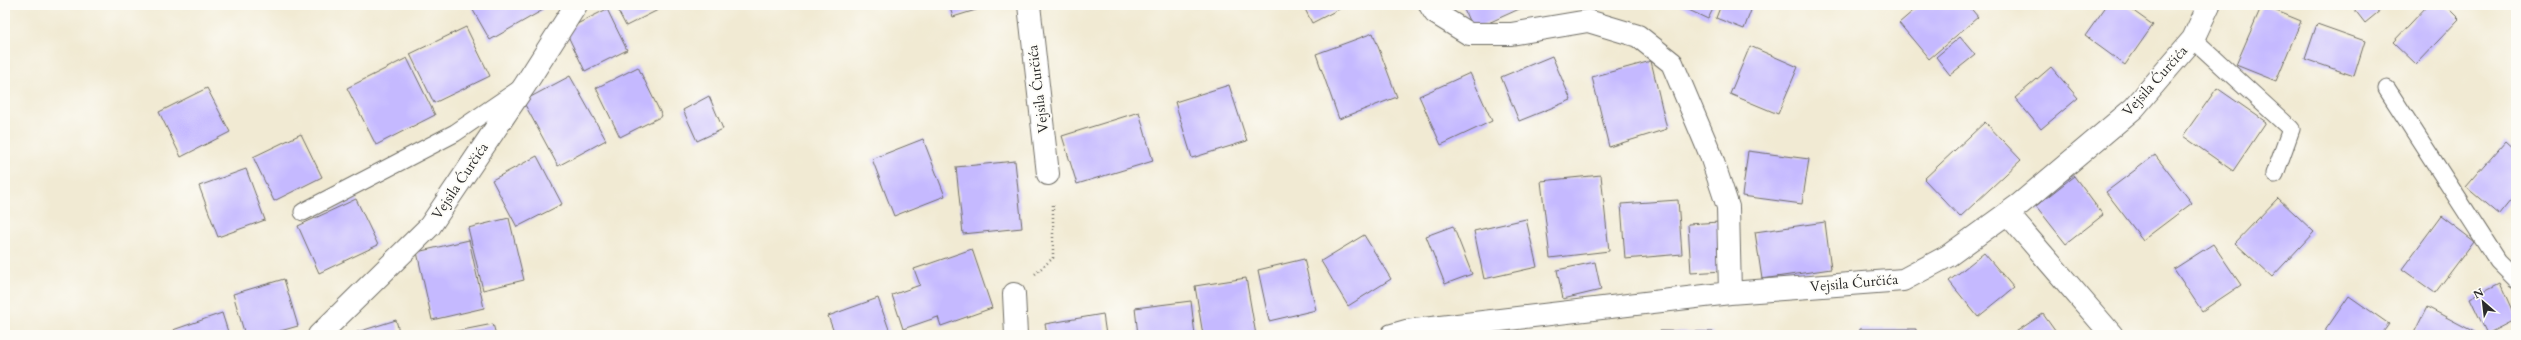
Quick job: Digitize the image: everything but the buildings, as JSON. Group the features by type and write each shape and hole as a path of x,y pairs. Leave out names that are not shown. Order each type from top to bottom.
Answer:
{"street":[{"name":"Vejsila Ćurčića","path":"319,335 430,226 525,85 576,5"},
{"name":"Vejsila Ćurčića","path":"1029,5 1048,174"},
{"path":"1430,5 1435,13 1469,34 1511,34 1588,21 1638,36 1672,63 1710,153 1728,207 1730,293"},
{"name":"Vejsila Ćurčića","path":"1392,335 1406,331 1730,293 1903,280 1948,256 2007,213 2134,108 2193,39 2209,5"},
{"path":"2007,213 2112,335"},
{"path":"1014,294 1016,335"}],"lane":[{"path":"2193,39 2291,129 2275,174"},
{"path":"303,212 455,133 525,85"},
{"path":"2387,89 2498,261 2516,279"}],"path":[{"path":"1014,294 1053,258 1053,190 1048,174"}]}
